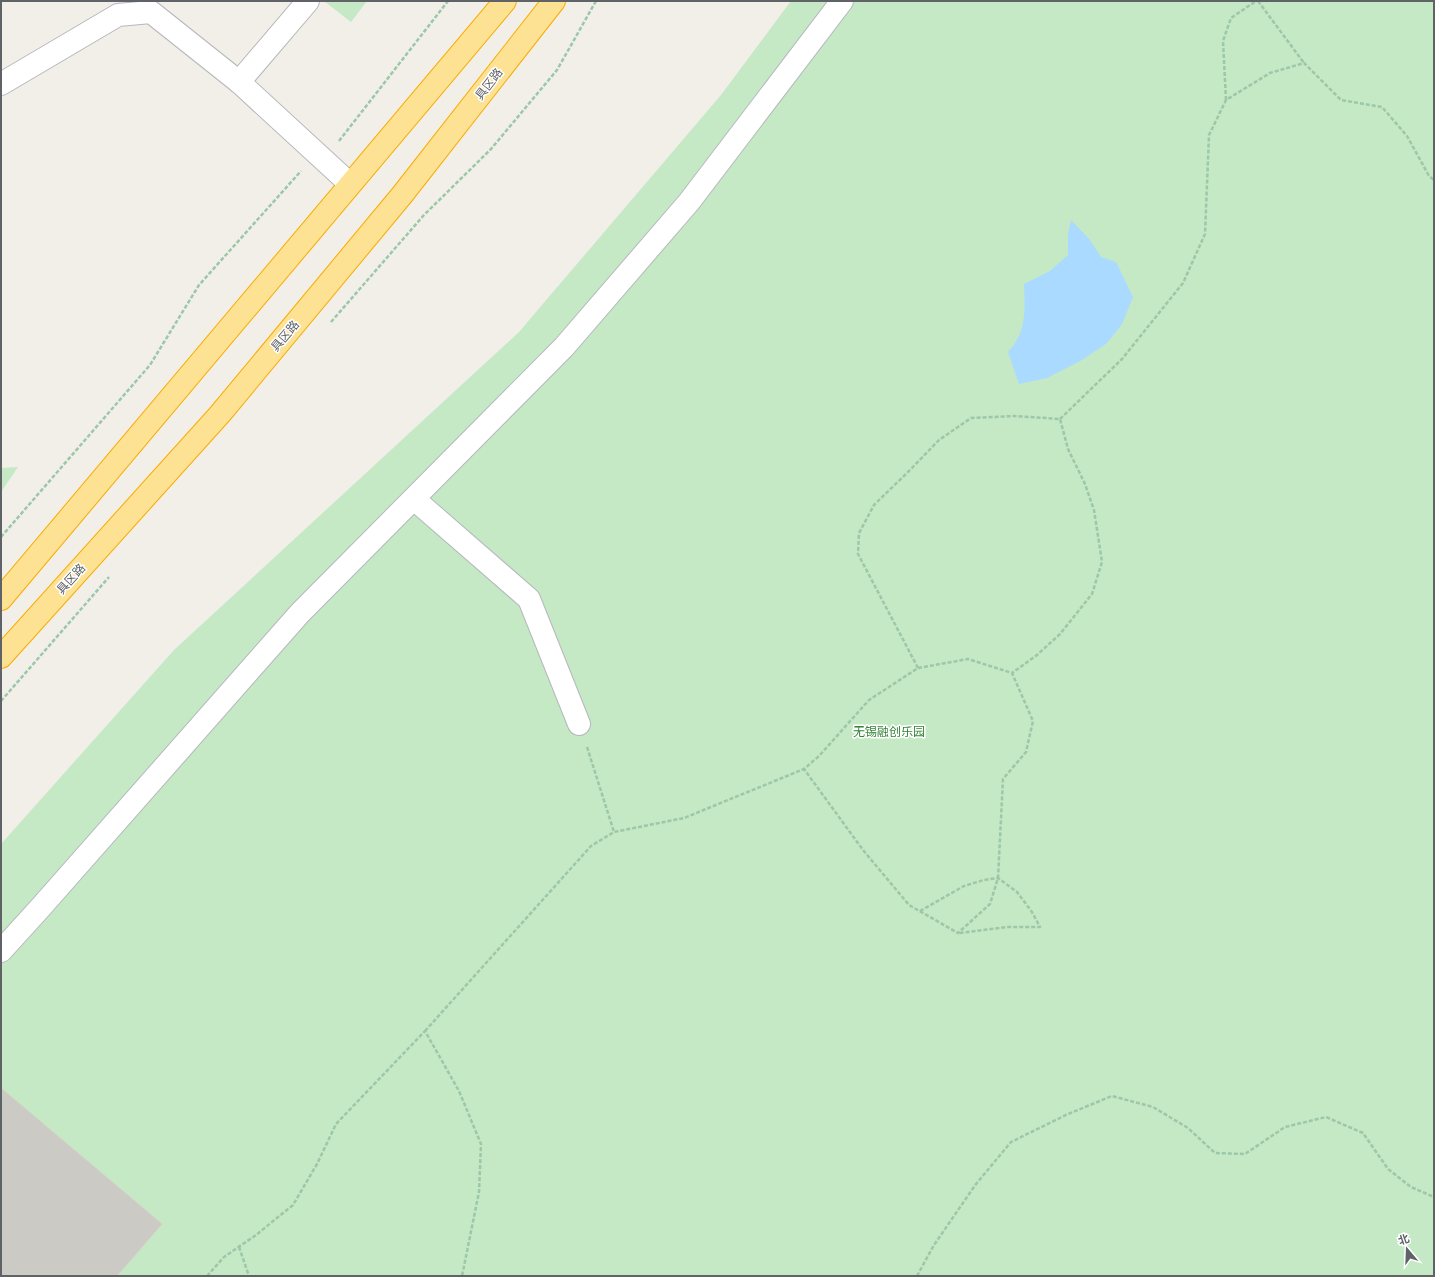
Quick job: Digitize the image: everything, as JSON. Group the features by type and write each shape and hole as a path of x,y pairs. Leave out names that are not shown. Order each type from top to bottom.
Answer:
{"highway":[{"path":"1,599 505,1"},
{"name":"具区路","path":"1,657 220,414 402,195 554,1"}],"street":[{"path":"239,82 308,1"},
{"path":"1,951 300,613 564,347 688,202 842,1"},
{"path":"1,84 118,15 151,12 239,82 350,184"},
{"path":"414,499 529,599 579,724"}],"path":[{"path":"1,537 150,365 199,285 317,153 340,141 448,1"},
{"path":"918,668 858,554 859,533 874,505 938,440 971,418 1014,416 1060,418 1122,360 1183,283 1205,234 1208,135 1226,100 1223,41 1231,18 1257,1 1304,63 1341,100 1382,107 1408,136 1429,176 1434,180"},
{"path":"1226,100 1270,73 1304,63"},
{"path":"1012,673 1037,655 1060,634 1092,594 1102,562 1094,510 1085,484 1068,449 1060,418"},
{"path":"207,1276 224,1257 256,1235 293,1205 317,1164 336,1124 425,1031 591,846 614,832 684,818 804,769 819,756 870,700 918,668 968,659 1012,673 1033,721 1026,752 1003,779 998,878 990,904 958,933"},
{"path":"579,724 614,832"},
{"path":"804,769 863,850 909,905 958,933 1007,927 1040,927 1032,912 1017,892 998,878 984,880 964,886 920,911"},
{"path":"425,1031 459,1092 481,1144 479,1192 462,1276"},
{"path":"917,1276 934,1245 972,1190 1011,1142 1068,1114 1112,1096 1153,1107 1188,1128 1215,1154 1245,1154 1285,1127 1326,1117 1363,1133 1388,1169 1411,1187 1434,1197"},
{"path":"239,1247 250,1276"}],"green space":[{"path":"324,1 367,1 351,22"},
{"name":"无锡融创乐园","path":"791,1 1434,1 1434,1276 1,1276 1,844 174,650 519,332 721,95"},
{"path":"18,467 1,492 1,468"}],"water":[{"path":"1071,220 1090,240 1101,257 1116,262 1133,297 1122,324 1107,343 1082,360 1047,378 1019,384 1008,352 1019,337 1022,329 1025,303 1024,284 1050,271 1068,255 1068,234"}],"building":[{"path":"1,1088 162,1224 117,1276 1,1276"}]}
